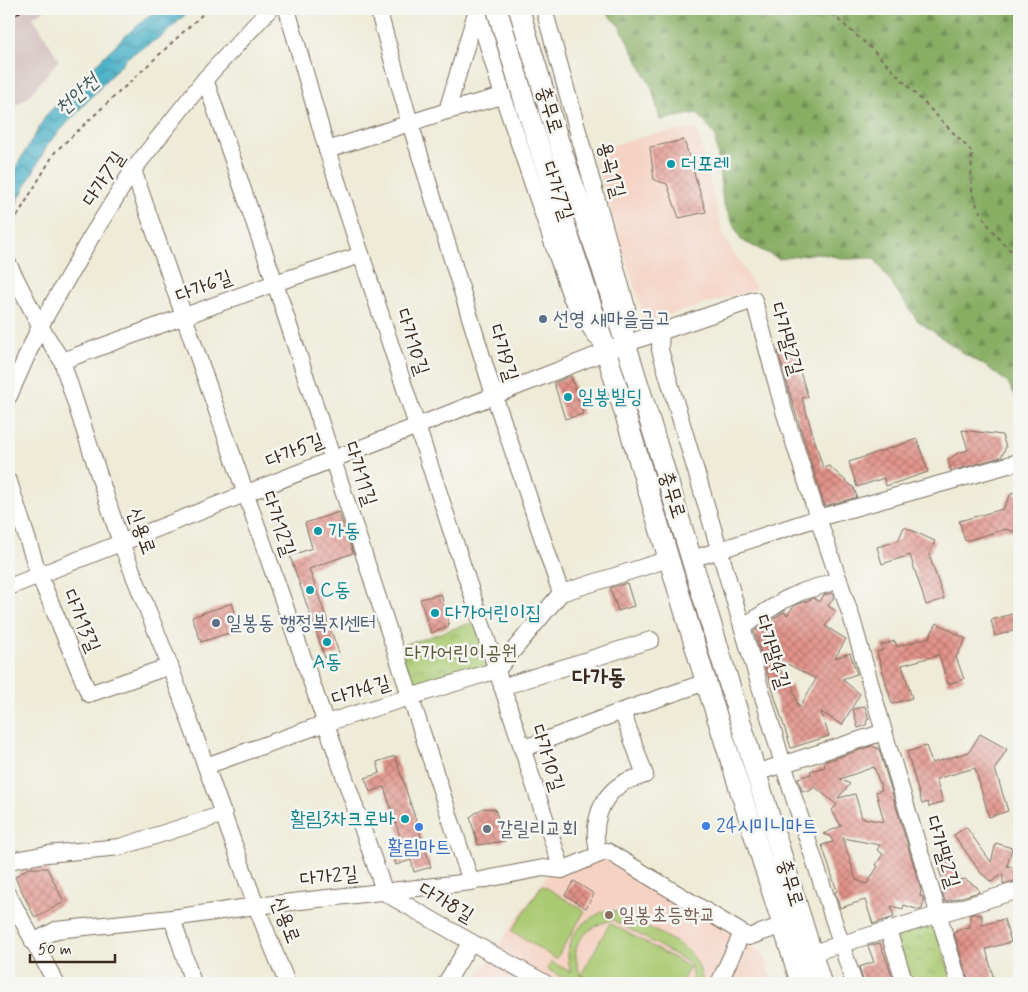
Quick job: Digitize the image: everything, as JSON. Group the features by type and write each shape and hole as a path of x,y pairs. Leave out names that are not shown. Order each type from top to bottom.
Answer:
{"main road":[{"name":"충무로","path":"519,9 560,146 602,268 822,983"},
{"name":"충무로","path":"498,13 526,106 606,351 706,682 801,983"}],"street":[{"name":"다가7길","path":"9,396 40,326 133,170 205,79 270,9"},
{"name":"다가10길","path":"287,9 327,150 562,870"},
{"name":"다가9길","path":"378,9 410,123 494,395 562,593"},
{"name":"다가7길","path":"477,9 503,96 571,297 606,351"},
{"path":"447,110 477,9"},
{"name":"용곡1길","path":"544,9 627,308 625,344"},
{"name":"다가11길","path":"205,79 275,283 471,882"},
{"path":"327,150 447,110 503,96"},
{"name":"다가12길","path":"133,170 385,893"},
{"name":"다가6길","path":"62,361 275,283 361,255"},
{"name":"신용로","path":"9,266 40,326 62,361 121,543 170,666 256,906 287,983"},
{"name":"다가말2길","path":"625,344 661,330 754,300 784,411 852,619 959,983"},
{"name":"다가말4길","path":"661,330 660,350 719,551 783,764 854,983"},
{"name":"다가5길","path":"9,587 625,344"},
{"path":"692,559 818,518 1019,462"},
{"name":"다가13길","path":"9,482 39,575 89,694 170,666"},
{"path":"497,670 562,593 669,558"},
{"path":"718,646 744,633 784,600 801,592 839,580"},
{"path":"502,687 651,640"},
{"name":"다가4길","path":"206,766 326,723 412,698 497,670"},
{"path":"522,749 706,682"},
{"path":"622,711 645,775 624,782 610,793 602,805 596,819 595,843 598,854 607,852 749,937 783,925"},
{"path":"756,773 884,732"},
{"path":"9,861 46,854 120,847 224,814"},
{"name":"다가2길","path":"33,942 56,930 385,893 471,882 543,868 562,870 598,854"},
{"path":"812,953 1019,890"},
{"name":"다가8길","path":"385,893 471,942 446,983"},
{"path":"9,896 56,983"},
{"path":"172,918 194,983"},
{"path":"888,930 905,983"},
{"path":"719,983 742,933"},
{"path":"471,942 545,983"}],"path":[{"path":"9,230 55,152 208,9"},
{"path":"826,9 870,47 972,152 972,194 989,226 1012,252 1019,257"}],"shaded area":[{"path":"9,9 46,9 33,17 59,60 26,99 9,108"},
{"path":"697,129 723,235 756,289 645,322 593,151 657,133"},
{"name":"일봉초등학교","path":"605,860 765,955 773,983 473,983 547,875"}],"green space":[{"path":"603,9 1019,9 1019,402 1008,383 917,320 874,258 846,259 817,253 779,259 741,240 723,203 715,135 697,113 660,120 652,88 620,27"},
{"name":"다가어린이공원","path":"477,621 491,662 487,671 412,688 398,647"},
{"path":"542,885 585,911 556,959 512,931"},
{"path":"604,911 622,913 686,950 692,955 698,965 703,983 693,983 691,966 686,961 613,920 591,929 578,943 576,948 578,968 581,975 589,983 572,983 547,969 551,962 571,972 568,952 574,935 586,922"},
{"path":"610,923 690,967 681,983 597,983 581,975"},
{"path":"931,925 936,927 953,983 907,983 895,936"}],"water":[{"name":"천안천","path":"157,9 191,9 165,34 128,57 48,144 9,217 9,179 47,114 118,42"}],"building":[{"name":"더포레","path":"684,140 706,212 679,218 667,184 654,180 650,147"},
{"path":"792,347 808,397 802,398 823,468 829,466 854,488 857,497 825,506 778,351"},
{"name":"일봉빌딩","path":"571,376 583,414 565,419 554,383"},
{"path":"962,430 1002,435 1006,447 1001,457 951,471 948,460 958,453 968,450"},
{"path":"917,439 928,472 886,486 884,478 857,487 849,462"},
{"path":"1012,492 1019,496 1019,533 1006,529 965,541 959,521 1003,509"},
{"path":"339,512 353,553 309,569 339,653 325,658 290,556 312,548 305,523"},
{"path":"904,527 935,541 929,555 944,599 926,605 910,555 882,564 877,547 898,541"},
{"path":"627,583 634,606 618,611 610,588"},
{"path":"832,593 834,597 828,606 836,611 825,626 846,639 835,658 850,653 857,674 842,679 860,694 842,725 821,712 829,736 791,748 754,631 784,612 787,615 794,606 814,598 819,602 824,595","holes":["776,658 816,679 799,708 792,685 786,687"]},
{"name":"다가어린이집","path":"441,594 449,626 431,633 420,599"},
{"name":"일봉동 행정복지센터","path":"232,603 241,629 201,642 192,617"},
{"path":"1019,612 1019,629 995,636 991,620"},
{"path":"937,623 966,639 956,657 964,679 948,684 939,655 902,665 912,698 892,704 877,652 883,650 881,645 895,641 897,647 929,637"},
{"path":"865,706 869,719 866,725 858,728 853,709"},
{"path":"980,734 1007,749 995,769 1008,811 989,817 975,768 936,779 943,802 929,807 928,802 922,804 907,752 926,746 932,763 969,752"},
{"path":"872,746 879,749 921,890 920,896 923,897 922,909 919,910 904,905 903,909 891,906 894,917 873,924 865,900 840,908 835,892 837,891 822,845 833,842 830,836 823,834 841,826 832,810 837,805 815,787 808,792 807,790 802,791 798,778 811,774 810,771 825,767 824,762","holes":["874,767 882,790 876,792 884,822 862,818 855,794 838,798 850,784 840,779","843,838 880,845 877,850 883,854 867,884 856,880"]},
{"name":"활림3차크로바","path":"395,756 431,867 414,872 411,860 396,865 391,849 403,846 384,787 370,792 365,778 380,773 377,762"},
{"name":"갈릴리교회","path":"483,808 495,809 505,841 478,845 470,817"},
{"path":"966,827 991,862 996,843 1012,848 1007,866 1018,867 1018,880 1003,884 1003,874 991,882 980,872 954,835"},
{"path":"951,849 960,880 965,879 977,887 979,892 945,902 940,883 943,882 934,854"},
{"path":"28,868 47,868 64,902 35,918 15,877"},
{"path":"574,881 594,894 586,908 565,895"},
{"path":"970,915 982,915 982,925 1004,919 1011,942 986,949 994,980 969,983 954,933 957,930 970,927"},
{"path":"880,943 893,978 877,983 864,983 859,967 874,962 868,946"}],"railway":[{"path":"9,17 21,9"}],"place":[{"name":"더포레","path":"671,164"},
{"name":"선영 새마을금고","path":"543,319"},
{"name":"일봉빌딩","path":"568,397"},
{"name":"가동","path":"318,531"},
{"name":"C동","path":"310,590"},
{"name":"다가어린이집","path":"435,613"},
{"name":"일봉동 행정복지센터","path":"216,623"},
{"name":"A동","path":"327,642"},
{"name":"활림3차크로바","path":"405,819"},
{"name":"24시미니마트","path":"706,826"},
{"name":"활림마트","path":"419,827"},
{"name":"갈릴리교회","path":"487,829"},
{"name":"일봉초등학교","path":"609,915"}],"district":[{"name":"다가동","path":"599,678"}]}
